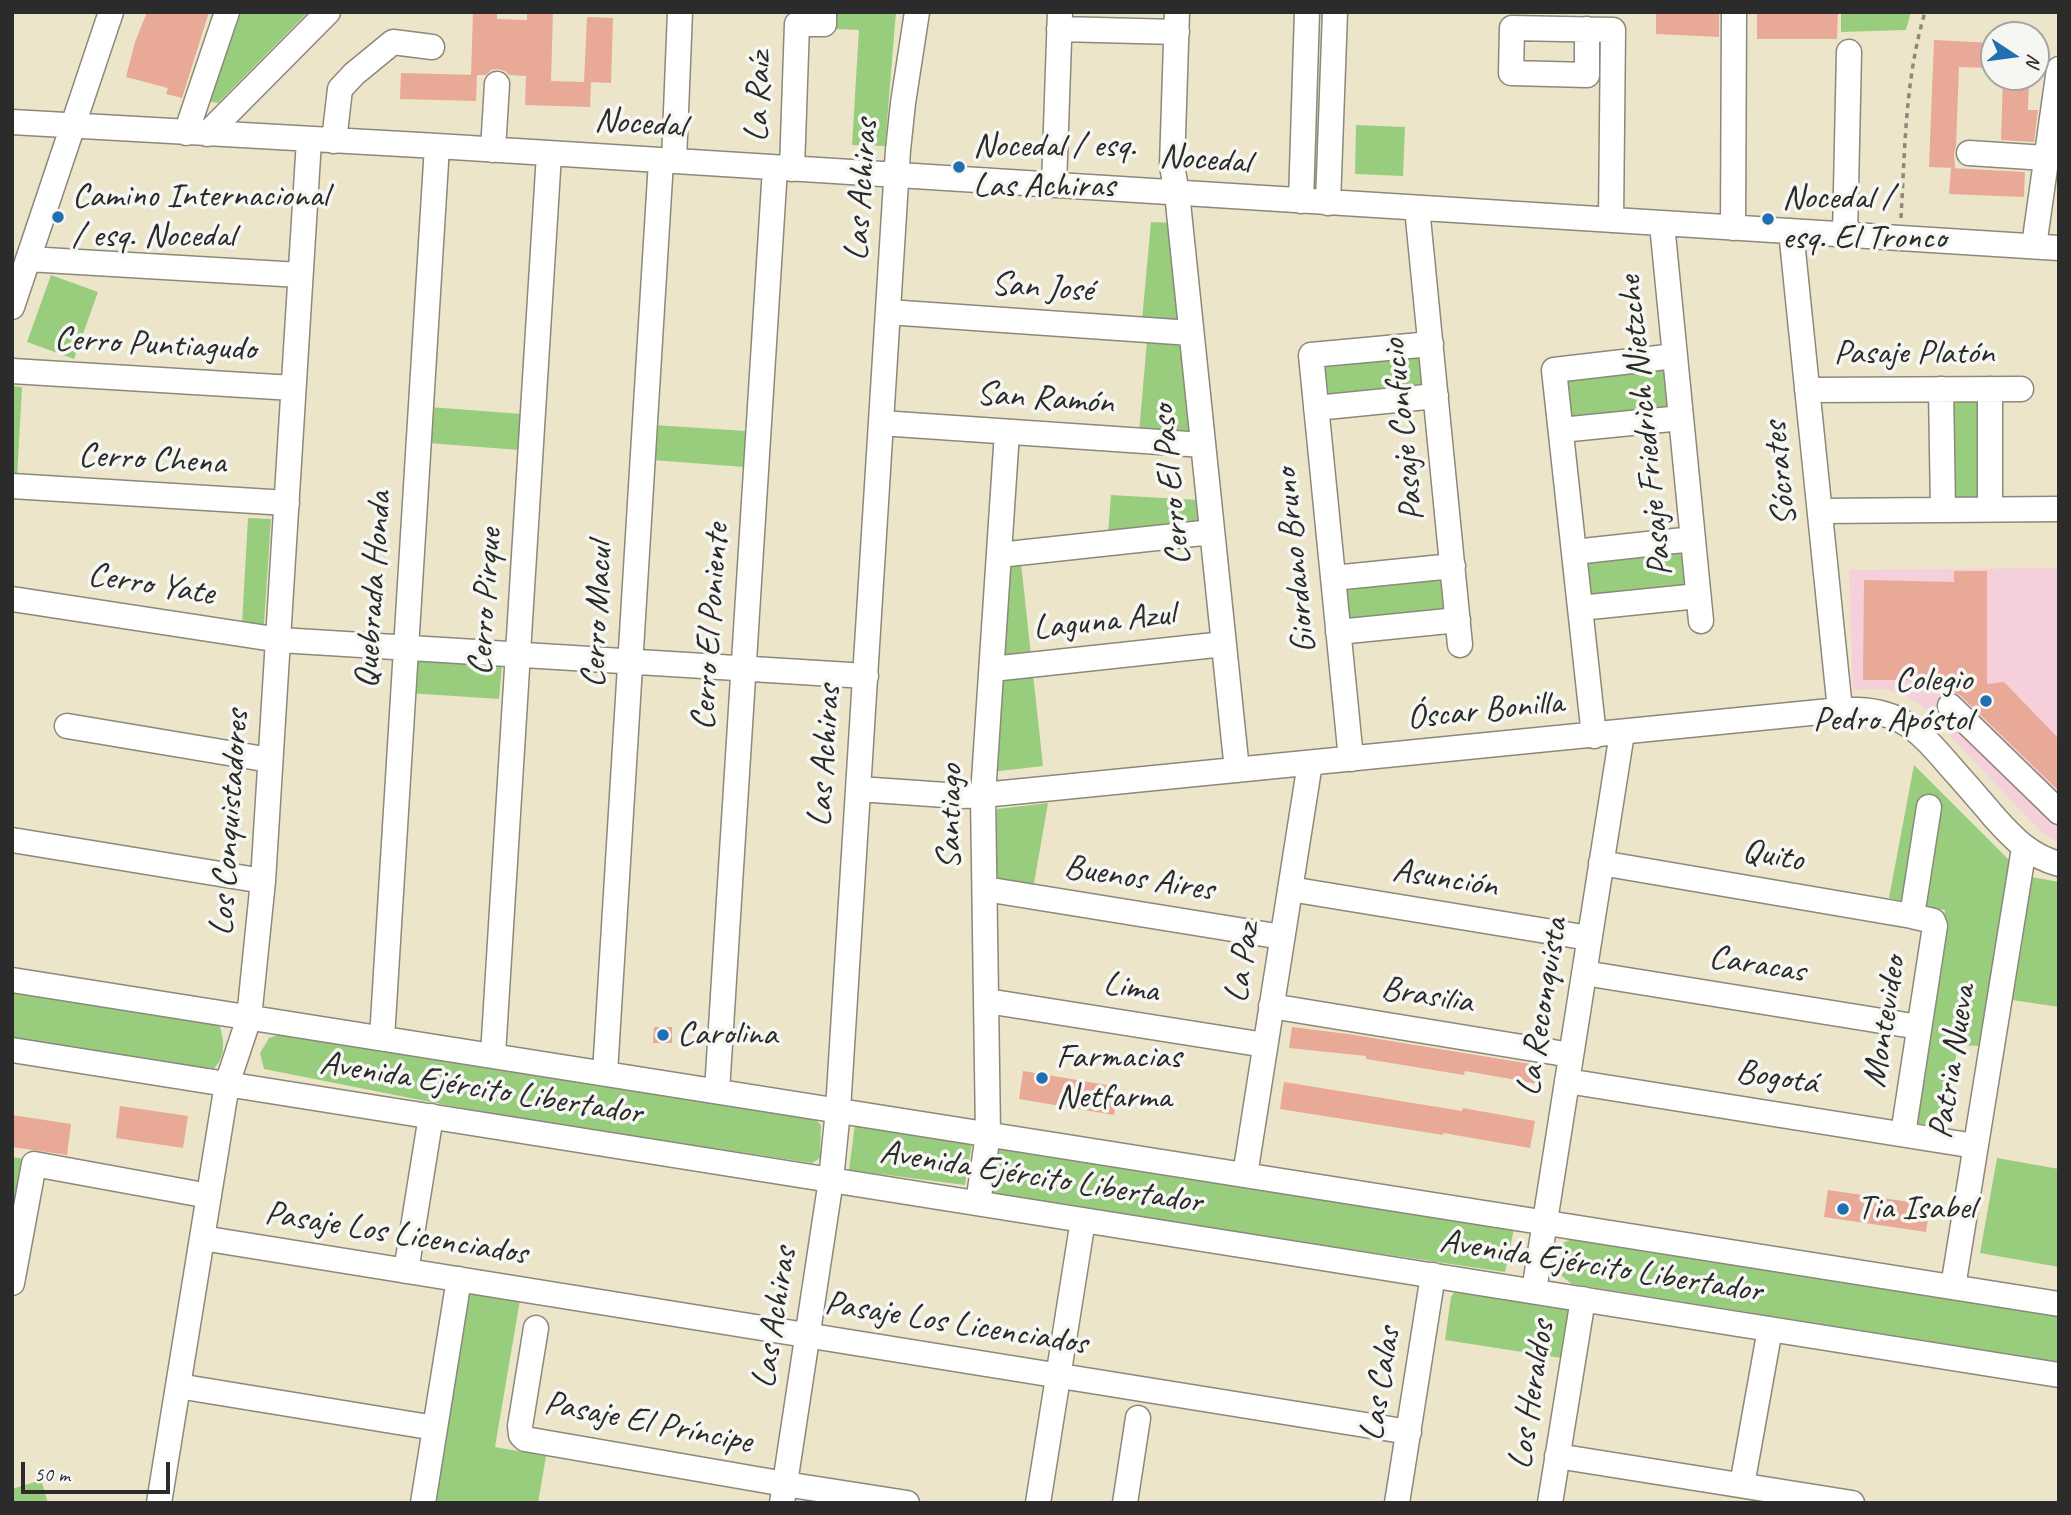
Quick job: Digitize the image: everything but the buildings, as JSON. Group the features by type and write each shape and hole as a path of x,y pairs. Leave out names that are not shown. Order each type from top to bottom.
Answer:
{"street":[{"path":"12,307 111,12"},
{"path":"197,134 227,12"},
{"path":"197,134 328,12"},
{"name":"Cerro Macul","path":"605,1073 630,662 680,12"},
{"name":"La Raíz","path":"783,168 797,24 824,24 824,12"},
{"name":"Las Achiras","path":"783,1493 831,1180 838,1110 897,175 903,103 917,12"},
{"path":"1301,201 1307,12"},
{"path":"1328,202 1335,12"},
{"path":"1733,228 1734,12"},
{"path":"1054,185 1060,21 1177,22"},
{"name":"Cerro El Paso","path":"1177,22 1172,155 1237,771"},
{"path":"1587,29 1613,30 1611,220"},
{"path":"334,141 340,89 354,74 393,42 432,47"},
{"path":"1845,235 1849,52"},
{"path":"2034,246 2059,69"},
{"path":"493,150 497,84"},
{"name":"Nocedal","path":"12,122 437,146 2059,248"},
{"name":"Los Conquistadores","path":"159,1503 227,1084 249,1018 263,881 309,140"},
{"name":"Quebrada Honda","path":"382,1038 437,146"},
{"path":"1969,153 2046,158"},
{"name":"Cerro Pirque","path":"492,1055 549,154"},
{"name":"Cerro El Poniente","path":"717,1091 743,668 783,168"},
{"name":"Pasaje Confucio","path":"1417,208 1461,645"},
{"name":"Pasaje Friedrich Nietzche","path":"1662,224 1701,621"},
{"name":"Sócrates","path":"1791,231 1840,710"},
{"path":"28,259 300,275"},
{"name":"San José","path":"888,312 1191,333"},
{"name":"Giordano Bruno","path":"1351,759 1311,355 1431,344"},
{"path":"1594,736 1554,370 1675,356"},
{"name":"Cerro Puntiagudo","path":"12,371 293,388"},
{"path":"1941,389 1943,510"},
{"path":"1990,389 1990,509"},
{"name":"Pasaje Platón","path":"1807,390 2021,389"},
{"path":"1316,408 1436,396"},
{"path":"1561,430 1681,418"},
{"name":"San Ramón","path":"881,423 1203,444"},
{"name":"Santiago","path":"978,1203 988,1134 984,794 1007,432"},
{"name":"Cerro Chena","path":"12,486 287,503"},
{"path":"1820,511 2059,509"},
{"path":"999,555 1212,532"},
{"path":"1574,552 1693,539"},
{"path":"1333,578 1453,566"},
{"path":"1580,608 1698,596"},
{"name":"Cerro Yate","path":"12,598 279,640 866,676"},
{"path":"1338,632 1458,620"},
{"name":"Laguna Azul","path":"992,669 1224,644"},
{"path":"1950,706 2059,812"},
{"name":"Óscar Bonilla","path":"859,789 960,796 1840,710 1865,710 1886,714 1917,730 2014,840 2037,856 2059,864"},
{"path":"67,726 270,760"},
{"name":"La Reconquista","path":"1534,1291 1622,733"},
{"name":"La Paz","path":"1245,1175 1310,763"},
{"name":"Montevideo","path":"1903,1134 1935,926 1923,918 1929,807"},
{"path":"12,840 263,881"},
{"name":"Patria Nueva","path":"1953,1287 2024,848"},
{"name":"Quito","path":"1601,863 1923,918"},
{"name":"Buenos Aires","path":"985,889 1282,937"},
{"name":"Asunción","path":"1290,889 1590,938"},
{"name":"Caracas","path":"1584,973 1919,1027"},
{"name":"Avenida Ejército Libertador","path":"12,980 2059,1304"},
{"name":"Lima","path":"987,1001 1265,1045"},
{"name":"Brasilia","path":"1271,1006 1571,1055"},
{"name":"Avenida Ejército Libertador","path":"12,1050 2059,1375"},
{"name":"Bogotá","path":"1567,1081 1975,1146"},
{"path":"406,1271 431,1116"},
{"path":"12,1283 34,1164 209,1196"},
{"path":"1038,1503 1083,1220"},
{"name":"Pasaje Los Licenciados","path":"202,1238 1409,1432"},
{"name":"Las Calas","path":"1397,1503 1433,1275"},
{"path":"423,1503 459,1279"},
{"name":"Los Heraldos","path":"1550,1503 1583,1299"},
{"name":"Pasaje El Príncipe","path":"536,1328 520,1426 521,1435 525,1439 783,1493"},
{"path":"1742,1485 1770,1329"},
{"path":"178,1386 435,1428"},
{"path":"1125,1503 1138,1418"},
{"path":"1558,1456 1742,1485 1798,1499 1852,1503"},
{"path":"783,1493 907,1503"}],"path":[{"path":"1900,238 1909,91 1926,12"}],"shaded area":[{"name":"Colegio Pedro Apóstol","path":"2059,568 2059,842 2041,832 1922,706 1886,689 1853,690 1849,570"}],"green space":[{"path":"237,12 308,12 218,103 207,101"},
{"path":"834,12 896,12 885,146 852,145 859,30 833,29"},
{"path":"1841,12 1911,12 1906,30 1841,32"},
{"path":"1356,125 1405,127 1403,176 1355,174"},
{"path":"1151,222 1174,223 1181,322 1142,320"},
{"path":"51,275 98,292 74,359 27,342"},
{"path":"1147,340 1183,341 1193,436 1139,433"},
{"path":"1422,353 1426,388 1321,400 1316,365"},
{"path":"1669,362 1673,405 1666,412 1572,422 1561,374"},
{"path":"12,386 22,387 17,478 12,477"},
{"path":"1946,396 1984,396 1984,501 1948,502"},
{"path":"429,407 522,414 519,450 428,443"},
{"path":"654,425 746,431 744,467 652,460"},
{"path":"1111,495 1198,500 1202,526 1108,534"},
{"path":"248,518 271,519 264,624 261,628 242,624"},
{"path":"1687,546 1692,591 1586,603 1583,558"},
{"path":"1021,563 1043,766 991,772 1004,565"},
{"path":"1442,574 1445,611 1349,622 1340,591 1347,583"},
{"path":"416,661 502,665 499,699 408,693"},
{"path":"1914,765 2012,863 1979,1046 1958,1045 1943,1127 1910,1122 1945,910 1889,898"},
{"path":"1048,803 1033,889 994,884 997,809"},
{"path":"2032,877 2059,882 2059,1007 2012,1000"},
{"path":"12,988 218,1019 223,1041 222,1054 211,1072 12,1039"},
{"path":"287,1032 810,1115 821,1125 820,1158 812,1163 501,1116 264,1069 260,1053 269,1038"},
{"path":"855,1124 972,1143 965,1185 849,1170"},
{"path":"997,1144 1514,1229 1505,1272 990,1196"},
{"path":"12,1157 25,1159 12,1222"},
{"path":"1997,1158 2059,1169 2059,1267 1980,1253"},
{"path":"1580,1235 2059,1314 2059,1362 1572,1284 1558,1273 1563,1243"},
{"path":"1458,1287 1571,1303 1561,1358 1445,1340 1451,1297"},
{"path":"463,1291 520,1300 495,1447 546,1456 538,1503 427,1503"},
{"path":"41,1480 48,1503 12,1503 12,1489"}],"place":[{"name":"Nocedal / esq. Las Achiras","path":"959,167"},
{"name":"Camino Internacional / esq. Nocedal","path":"58,217"},
{"name":"Nocedal / esq. El Tronco","path":"1768,219"},
{"name":"Colegio Pedro Apóstol","path":"1986,701"},
{"name":"Carolina","path":"663,1035"},
{"name":"Farmacias Netfarma","path":"1042,1078"},
{"name":"Tia Isabel","path":"1843,1209"}]}
